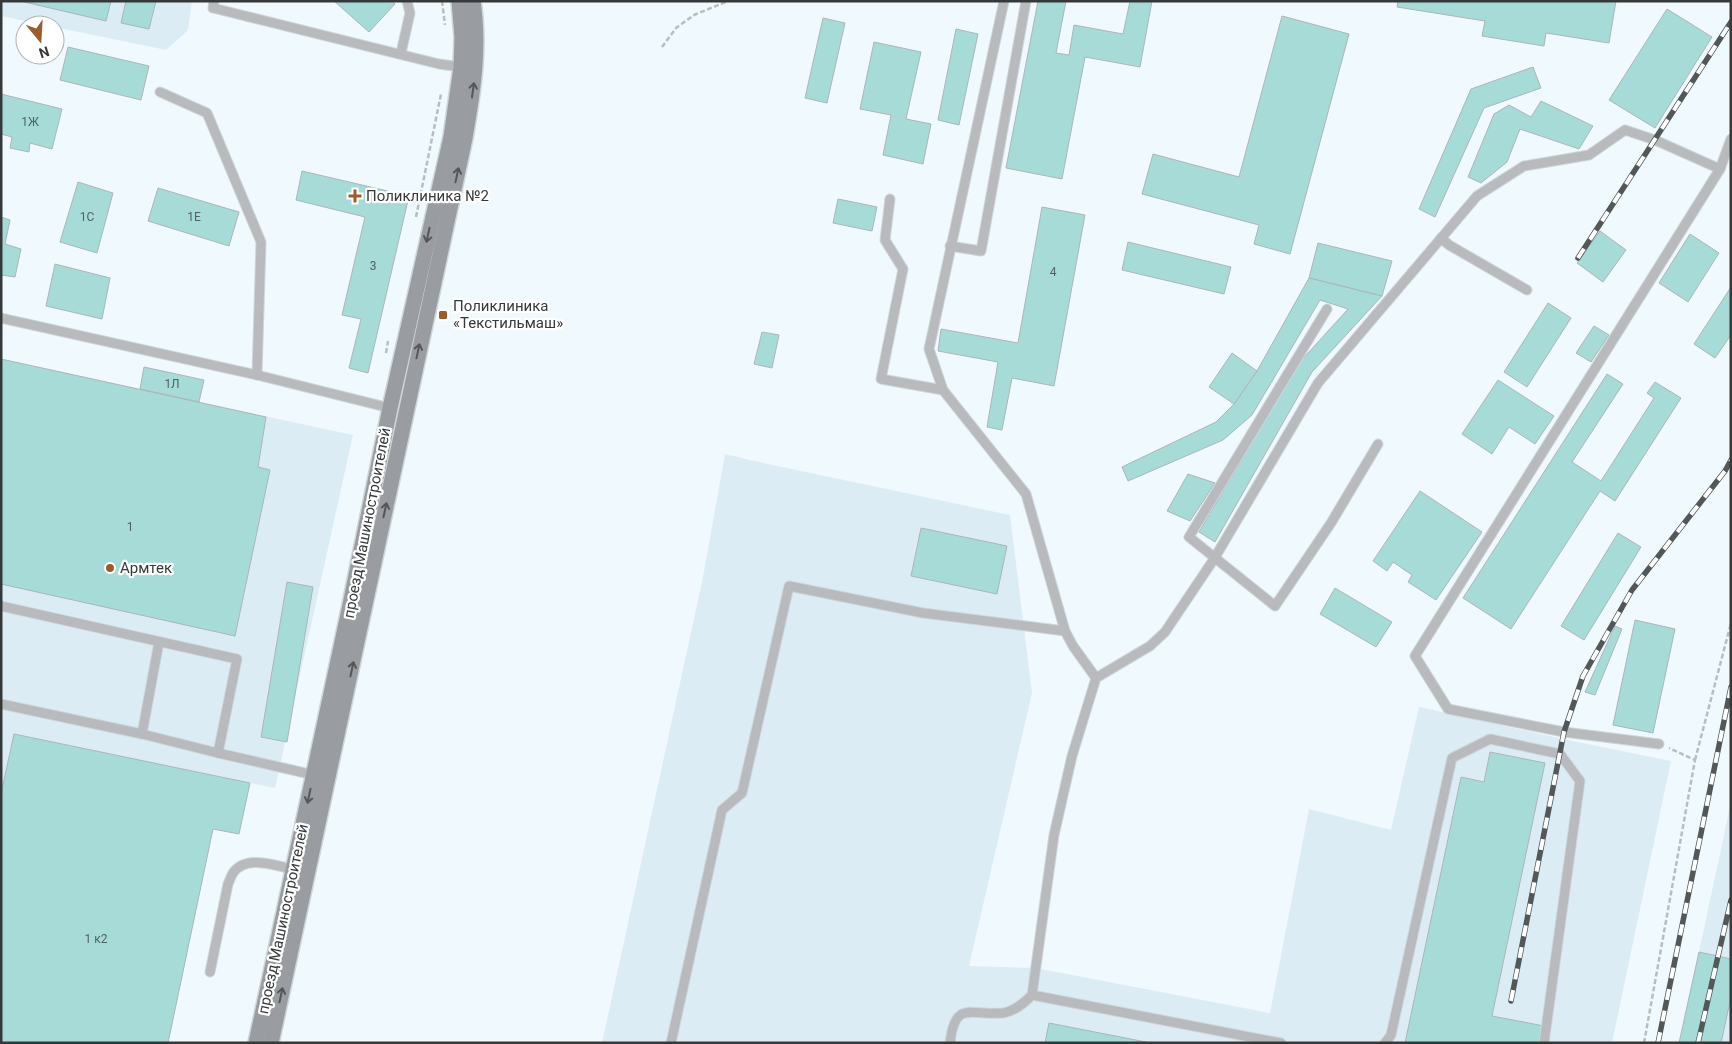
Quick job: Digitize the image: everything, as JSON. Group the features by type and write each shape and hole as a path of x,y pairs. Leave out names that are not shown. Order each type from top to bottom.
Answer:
{"main road":[{"name":"проезд Машиностроителей","path":"271,1043 321,776 352,596 390,408 451,137 461,67 462,38 459,1"},
{"name":"проезд Машиностроителей","path":"256,1043 293,869 321,776 405,412 465,138 474,88 477,44 473,1"},
{"path":"390,408 405,412"}],"lane":[{"path":"214,1 213,8 401,53 439,64 461,67"},
{"path":"401,53 410,13 407,1"},
{"path":"1004,1 929,349 943,390 1026,494 1065,631 1073,646 1096,678"},
{"path":"950,246 982,251 1026,1"},
{"path":"160,92 207,113 261,242 257,375"},
{"path":"950,1043 952,1025 956,1018 971,1012 1002,1013 1010,1011 1022,1005 1032,995 1054,835 1072,756 1096,678 1150,646 1165,632 1214,559 1318,383 1477,196 1524,166 1589,155 1625,130 1655,140 1720,169"},
{"path":"1659,744 1564,732 1448,709 1415,656 1720,169 1731,139"},
{"path":"890,200 885,240 903,269 881,379 943,390"},
{"path":"1441,238 1449,245 1527,290"},
{"path":"1327,309 1189,537 1214,559 1275,606 1331,523 1378,444"},
{"path":"1,318 257,375 390,408"},
{"path":"671,1043 722,810 742,793 789,586 923,613 1065,631"},
{"path":"1,606 237,659 218,753"},
{"path":"142,734 159,642"},
{"path":"1,704 142,734 321,776"},
{"path":"1385,1043 1391,1035 1452,758 1490,739 1560,754 1580,781 1544,1043"},
{"path":"210,972 228,884 233,872 245,864 257,862 293,869"},
{"path":"1032,995 1282,1043"}],"path":[{"path":"662,46 676,28 694,15 728,1"},
{"path":"1644,1043 1695,760 1731,623"},
{"path":"1659,744 1695,760"}],"shaded area":[{"path":"1,1 192,1 188,30 166,50 65,29 65,15 15,15 15,19 1,16"},
{"path":"1,359 353,435 275,788 250,783 239,834 213,829 168,1043 1,1043"},
{"path":"725,454 1010,515 1032,693 969,966 1036,968 1270,1013 1309,809 1391,830 1419,707 1671,761 1612,1043 602,1043 703,577"},
{"path":"1731,802 1731,1043 1679,1043 1699,952"}],"building":[{"path":"20,1 111,1 106,21"},
{"path":"126,1 156,1 149,29 121,23"},
{"path":"334,1 392,1 395,4 369,32"},
{"path":"1038,1 1066,1 1056,53 1069,55 1074,25 1123,34 1130,1 1152,1 1140,67 1085,57 1062,179 1006,168"},
{"path":"1398,1 1616,1 1609,43 1546,33 1544,46 1482,36 1485,21 1397,7"},
{"path":"1667,9 1712,37 1655,128 1609,100"},
{"path":"1282,16 1349,34 1290,254 1254,244 1259,225 1142,194 1153,154 1239,177"},
{"path":"823,18 845,23 827,103 805,98"},
{"path":"956,29 978,34 959,125 938,120"},
{"path":"874,42 921,52 906,119 931,124 923,164 883,155 891,115 860,109"},
{"path":"68,47 149,66 141,100 60,80"},
{"path":"1533,67 1541,88 1484,108 1435,217 1419,209 1471,89"},
{"path":"1,94 62,109 52,149 30,143 29,152 10,148 12,137 1,134"},
{"path":"1541,101 1593,126 1579,149 1520,129 1507,162 1481,183 1468,177 1494,114 1509,105 1531,117"},
{"path":"302,171 409,196 368,373 349,368 361,319 342,315 365,217 296,200"},
{"path":"78,182 113,193 97,253 60,242"},
{"path":"158,188 239,212 229,246 148,221"},
{"path":"838,199 877,207 872,231 833,223"},
{"path":"1042,207 1085,215 1054,386 1012,378 1002,430 987,427 998,362 938,351 941,329 1018,343"},
{"path":"1,217 10,220 5,244 21,249 15,277 1,275"},
{"path":"1600,231 1626,250 1603,282 1577,263"},
{"path":"1690,234 1719,253 1688,302 1659,283"},
{"path":"1128,242 1231,267 1224,294 1122,270"},
{"path":"1318,243 1392,261 1382,296 1309,278"},
{"path":"55,264 110,278 102,319 46,306"},
{"path":"1309,278 1382,296 1312,372 1215,542 1199,532 1299,363 1348,309 1320,300 1252,415 1223,440 1128,481 1122,467 1216,422 1234,404 1257,371"},
{"path":"1731,287 1731,335 1715,358 1694,344"},
{"path":"1548,303 1571,318 1527,387 1504,372"},
{"path":"1594,326 1609,335 1591,362 1576,353"},
{"path":"762,332 779,335 772,368 754,364"},
{"path":"1232,353 1257,371 1234,404 1209,387"},
{"path":"1,359 266,417 258,467 270,470 235,636 1,584"},
{"path":"144,367 204,380 199,402 140,389"},
{"path":"1607,374 1623,384 1572,462 1601,481 1654,398 1647,393 1655,382 1681,398 1615,501 1600,491 1511,629 1463,598"},
{"path":"1498,380 1554,416 1535,444 1509,427 1492,454 1462,434"},
{"path":"1188,474 1215,483 1190,521 1167,511"},
{"path":"1420,491 1482,532 1436,600 1408,582 1412,575 1393,562 1387,571 1373,561"},
{"path":"921,528 1007,546 997,594 911,576"},
{"path":"1618,533 1641,547 1584,640 1561,626"},
{"path":"287,582 313,587 287,742 261,737"},
{"path":"1335,588 1392,622 1376,647 1320,614"},
{"path":"1635,620 1675,629 1653,733 1613,725"},
{"path":"1615,626 1622,629 1595,695 1585,692"},
{"path":"14,734 250,783 239,834 213,829 168,1043 1,1043 1,794"},
{"path":"1490,752 1545,763 1492,1016 1544,1026 1540,1043 1405,1043 1461,777 1484,782"},
{"path":"1699,952 1731,959 1731,997 1721,1043 1679,1043"},
{"path":"1049,1023 1151,1043 1045,1043"}],"railway":[{"path":"1578,258 1731,22"},
{"path":"1511,1001 1564,732 1583,676 1632,590 1725,471 1731,460"},
{"path":"1658,1043 1731,687"},
{"path":"1698,1043 1731,900"}],"place":[{"name":"Поликлиника №2","path":"355,196"},
{"name":"Поликлиника «Текстильмаш»","path":"443,315"},
{"name":"Армтек","path":"110,568"}]}
